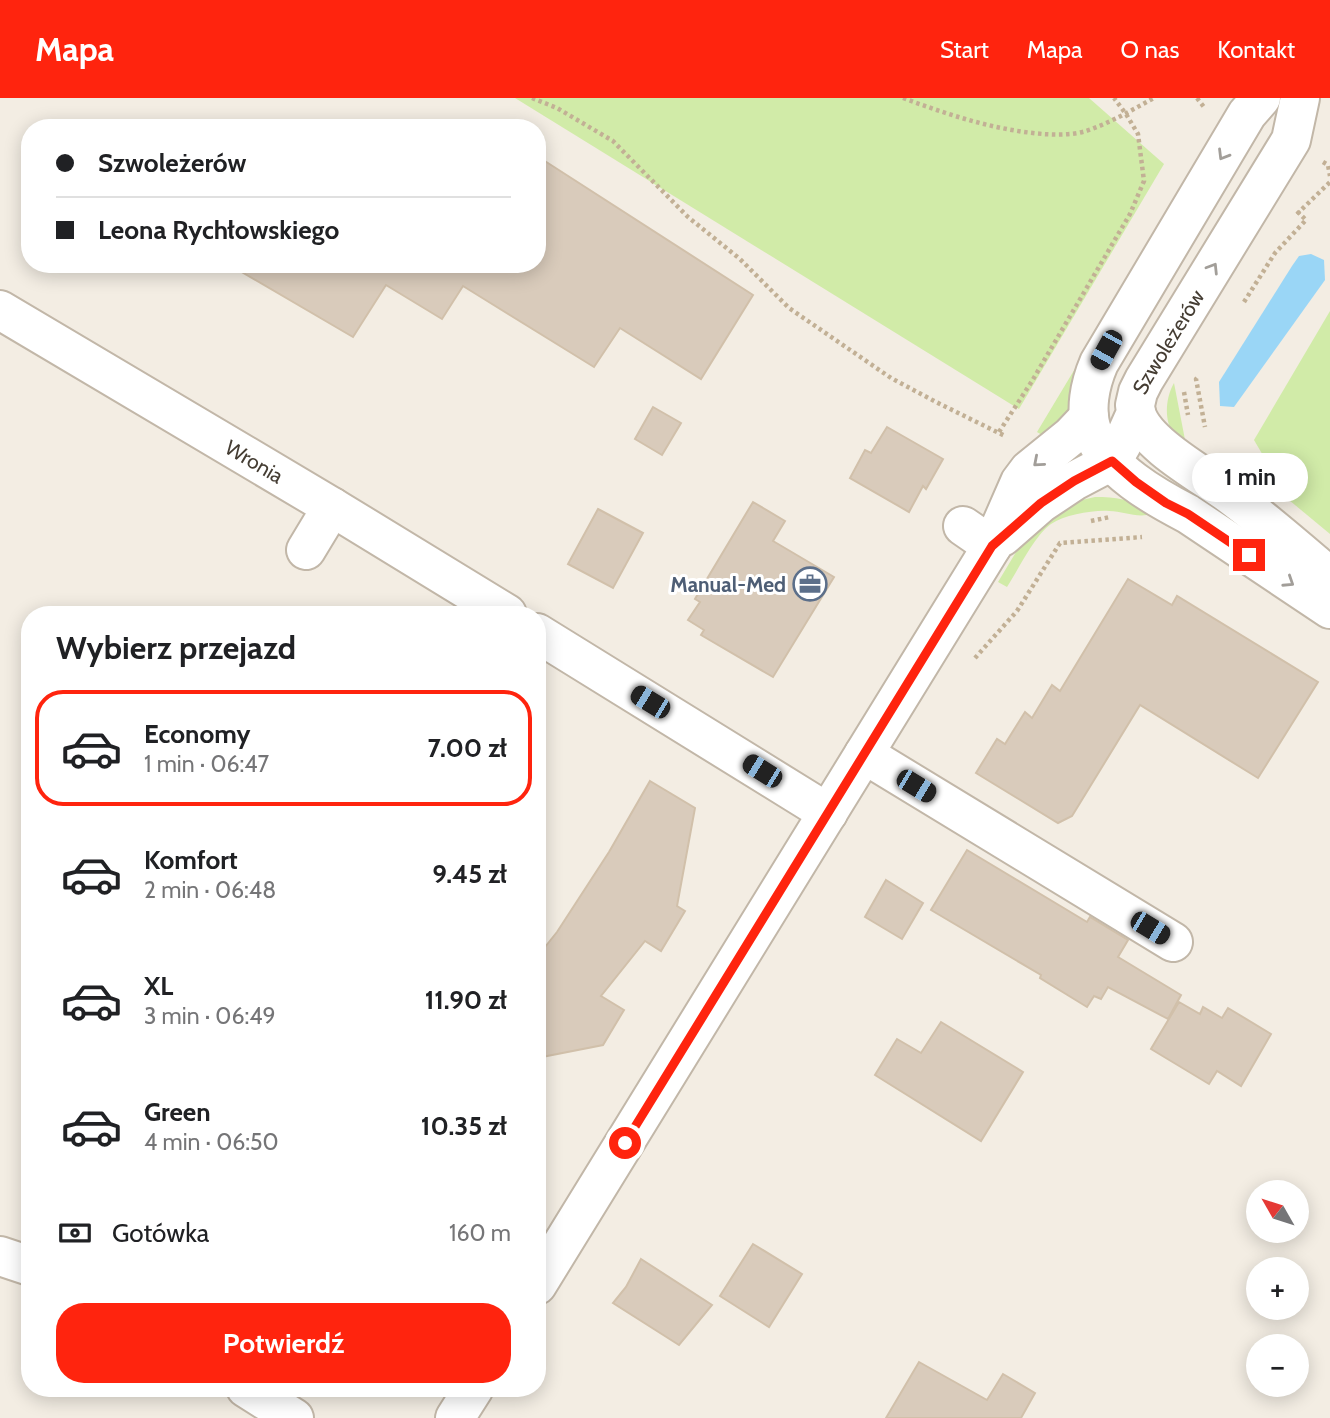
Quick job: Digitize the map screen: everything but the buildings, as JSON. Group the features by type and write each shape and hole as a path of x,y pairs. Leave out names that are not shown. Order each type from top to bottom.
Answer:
{"street":[{"path":"1261,98 1247,114 1099,363 1091,381 1089,417 1098,443 1112,461 1136,482 1330,609"},
{"name":"Szwoleżerów","path":"1112,461 1136,413 1138,392 1144,380 1291,140 1300,98"},
{"name":"Wronia","path":"0,310 494,606"},
{"path":"1136,413 1144,430 1156,441 1228,494 1330,577"},
{"path":"546,1270 864,754 978,536 1029,470 1071,436 1089,417"},
{"path":"978,536 1112,461"},
{"path":"306,550 332,507"},
{"path":"546,639 828,813"},
{"path":"864,754 1173,942"},
{"path":"0,1255 21,1263"},
{"path":"260,1397 294,1418"},
{"path":"455,1418 468,1397"}],"path":[{"path":"532,98 557,108 613,141 688,217 740,259 789,308 891,378 999,432 1040,460"},
{"path":"903,98 968,121 1023,132 1059,135 1084,131 1126,114 1154,98"},
{"path":"999,432 1130,214 1144,181 1138,134 1114,98"}],"green space":[{"path":"515,98 1089,98 1164,164 1019,409"},
{"path":"1330,311 1330,534 1289,500 1254,440"},
{"path":"1082,357 1074,402 1051,434 1042,435 1037,432"},
{"path":"1174,383 1187,450 1172,432 1168,420 1169,394"},
{"path":"1095,497 1123,499 1150,510 1147,515 1095,511 1057,521 1039,536 1007,587 998,582 1022,542 1073,502"}],"water":[{"path":"1311,254 1324,260 1325,280 1234,407 1220,406 1219,382 1299,256"}],"place":[{"name":"Manual-Med","path":"810,584"}],"route":[{"path":"625,1143 992,546 1041,503 1074,481 1112,461 1166,503 1188,514 1249,555"}]}
